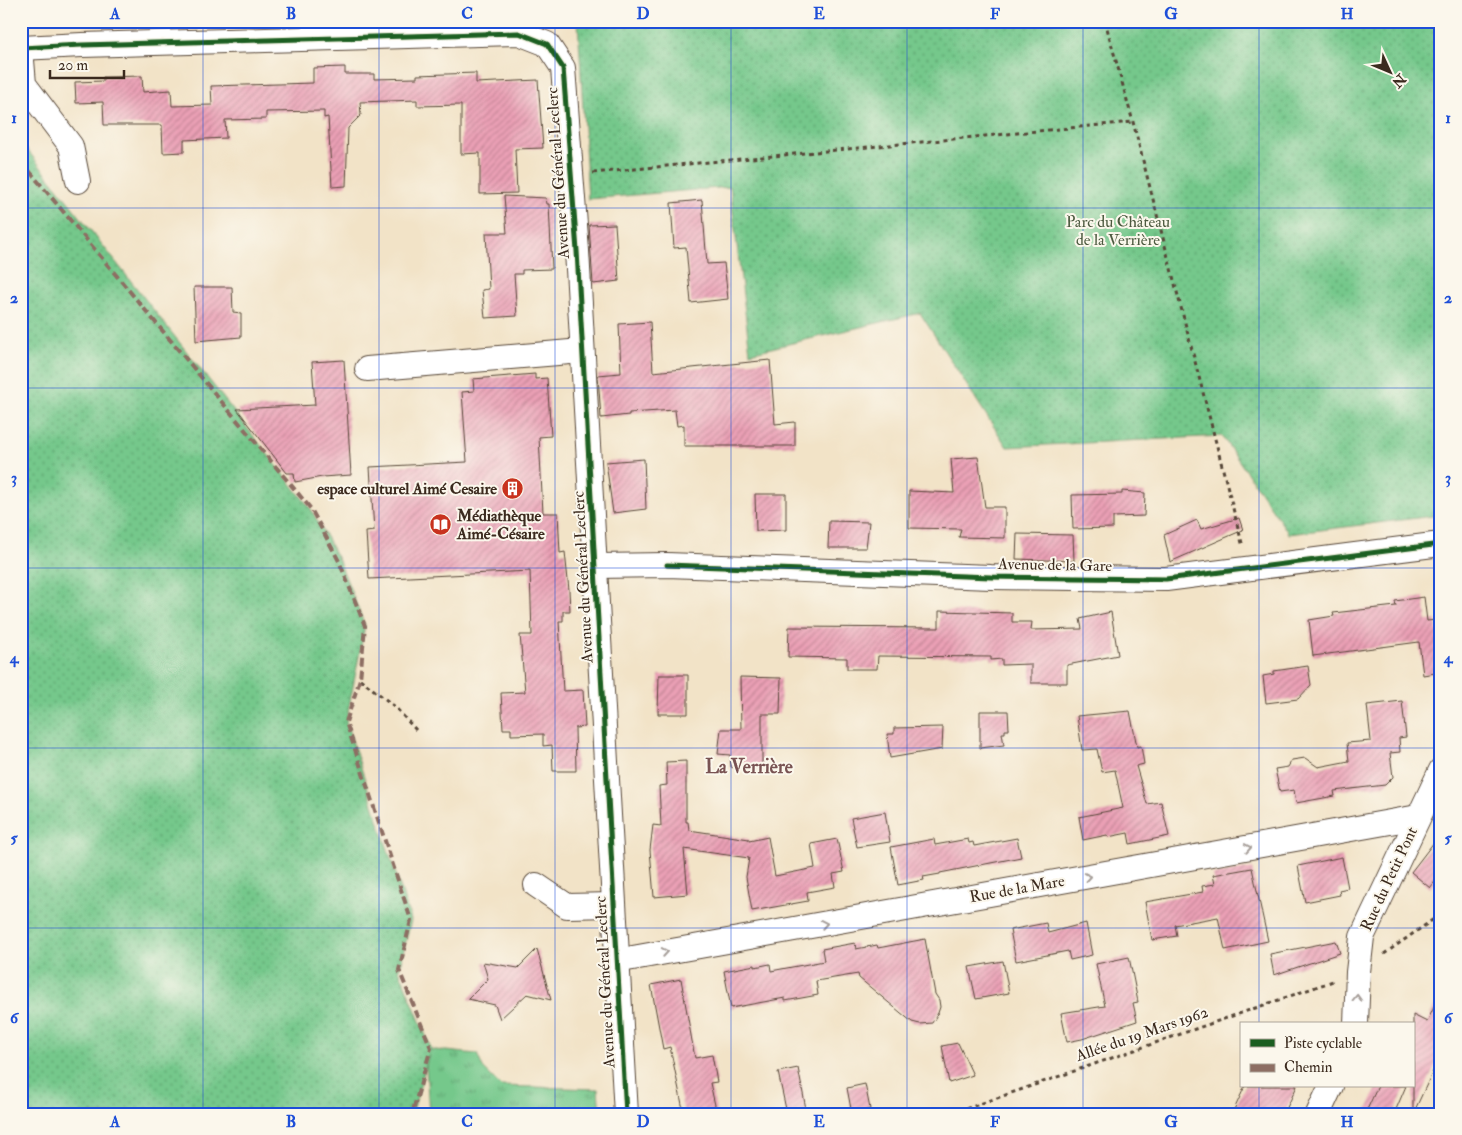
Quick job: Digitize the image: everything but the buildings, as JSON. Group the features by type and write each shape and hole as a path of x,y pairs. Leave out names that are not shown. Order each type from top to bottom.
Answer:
{"street":[{"name":"Avenue du Général Leclerc","path":"365,29 519,33 547,44 562,68 577,251 626,1114"},
{"path":"78,181 71,146 24,84 21,48 365,29"},
{"path":"367,369 582,351"},
{"name":"Avenue de la Gare","path":"596,566 677,566 1083,579 1166,579 1441,544"},
{"name":"Rue du Petit Pont","path":"1356,1022 1358,972 1362,937 1441,770"},
{"name":"Rue de la Mare","path":"616,961 1418,817"},
{"path":"536,885 567,906 613,904"},
{"path":"1318,1114 1330,1088"}],"path":[{"path":"1105,21 1249,569"},
{"path":"571,175 1133,122"},
{"path":"360,679 394,706 416,730"}],"green space":[{"name":"Parc du Château de la Verrière","path":"578,21 1441,21 1441,515 1289,534 1222,436 1007,447 920,313 750,353 730,187 588,199"},
{"path":"21,142 311,509 339,561 365,626 346,722 411,920 399,970 431,1048 412,1114 21,1114"},
{"path":"425,1049 477,1054 483,1068 501,1086 598,1089 600,1114 429,1114"}],"marked path":[{"path":"21,161 311,509 339,561 365,626 360,679 346,722 411,920 399,970 431,1048 412,1114"}],"cycle path":[{"path":"21,48 519,33 547,44 563,68 577,251 626,1114"},
{"path":"667,565 991,577 1166,579 1441,544"}],"place":[{"name":"espace culturel Aimé Cesaire","path":"513,489"},
{"name":"Médiathèque Aimé-Césaire","path":"441,525"}],"district":[{"name":"La Verrière","path":"749,767"}]}
